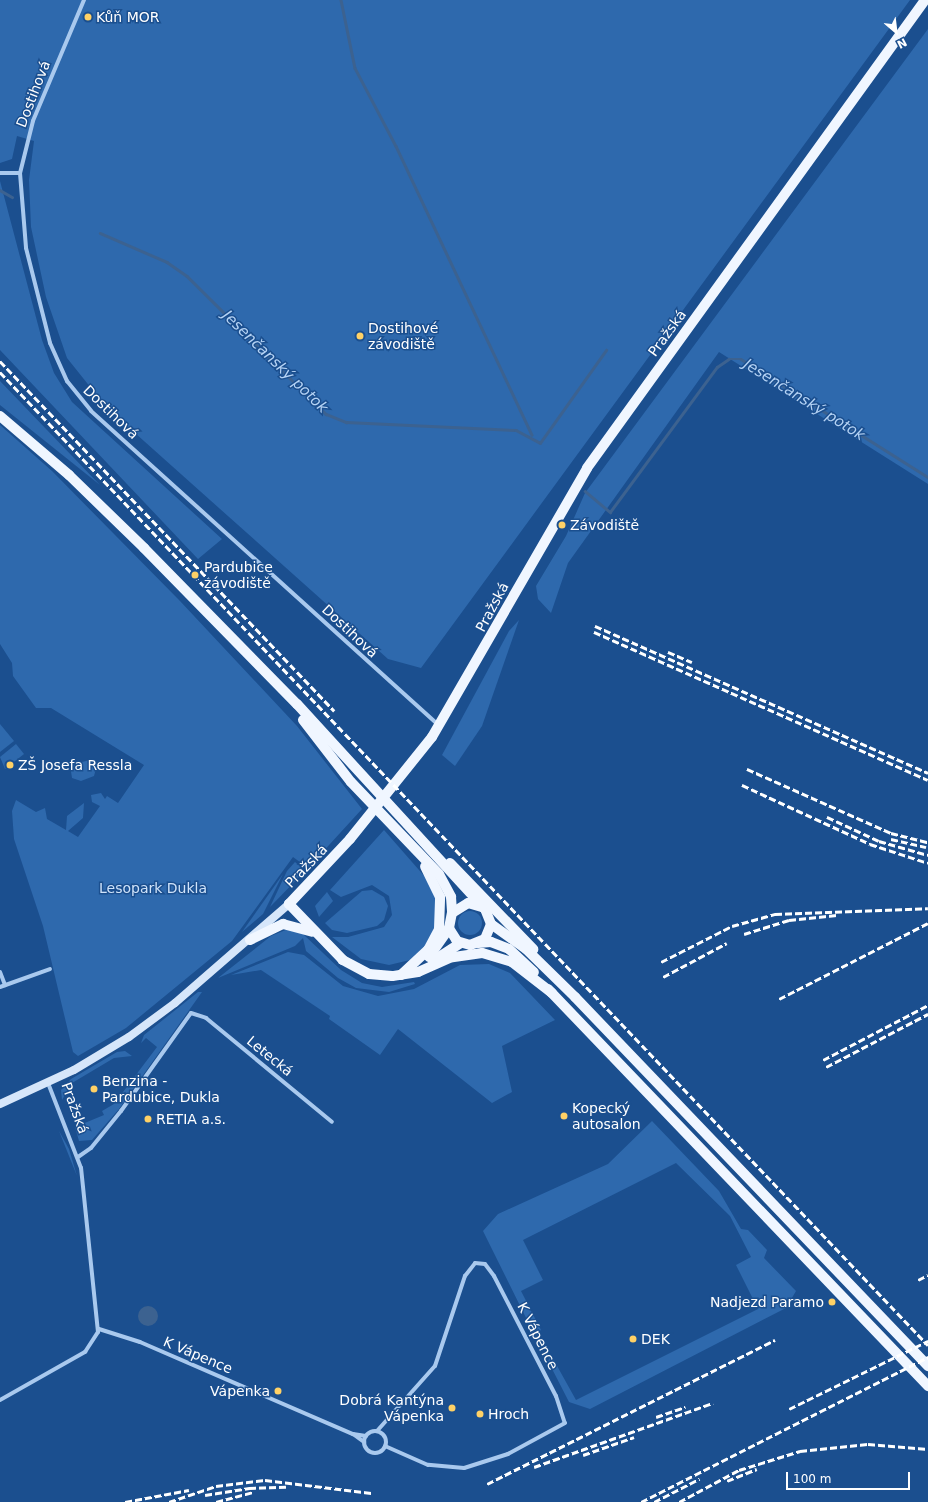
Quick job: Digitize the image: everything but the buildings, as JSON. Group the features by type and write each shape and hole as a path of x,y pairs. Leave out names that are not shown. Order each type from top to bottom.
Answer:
{"main road":[{"name":"Pražská","path":"48,1083 154,1019 250,940 289,904 350,839 425,747 587,468 925,0"},
{"path":"0,416 111,515 402,820 482,907 491,924 526,949 575,997 928,1366"},
{"path":"264,674 351,782 444,882 451,897 452,913 449,928 435,950 400,975"},
{"path":"402,820 493,905 575,997"},
{"path":"400,975 432,945 441,916 436,885 410,844"},
{"path":"452,913 468,903 482,907"},
{"path":"289,904 319,936 362,971 384,977 400,975 424,971 459,955 488,954 517,965 552,993"},
{"path":"250,940 283,924 301,926 319,936"},
{"path":"478,943 487,936 491,924"},
{"path":"449,928 462,943"},
{"path":"400,975 424,967 462,943 496,943 516,954 928,1386"},
{"path":"0,1104 48,1083"}],"street":[{"name":"Dostihová","path":"84,0 33,121 20,172 26,248 40,306 53,349 81,401 439,725"},
{"path":"0,173 20,172"},
{"path":"0,987 50,970"},
{"path":"0,972 5,985"},
{"name":"Pražská","path":"78,1157 91,1148 121,1111 191,1013"},
{"name":"Letecká","path":"191,1013 206,1018 332,1122"},
{"name":"Pražská","path":"48,1083 78,1157 99,1329"},
{"name":"K Vápence","path":"353,1434 366,1436 377,1431 386,1424 438,1360 467,1272 475,1263 485,1264 494,1276 535,1355 565,1421 508,1454 458,1469 428,1465 385,1446"},
{"path":"0,1400 85,1352 95,1341 99,1329"},
{"name":"K Vápence","path":"99,1329 140,1342 353,1434 364,1442 373,1452 385,1446"},
{"name":"K Vápence","path":"385,1446 383,1434 386,1424"},
{"path":"377,1431 383,1434"},
{"path":"364,1442 366,1436"}],"green space":[{"name":"Dostihové závodiště","path":"0,0 910,0 421,668 388,659 107,408 67,358 46,297 31,227 29,180 34,141 17,136 12,159 0,163"},
{"path":"928,29 928,484 719,352 568,563 551,613 538,599 536,586 566,536 585,493"},
{"path":"0,181 42,340 54,373 72,402 222,539 198,559 0,350"},
{"path":"0,381 47,430 100,485 0,405"},
{"name":"Lesopark Dukla","path":"0,425 52,471 180,601 297,726 362,809 308,868 293,857 232,941 126,1028 78,1056 73,1052 43,926 14,839 12,811 16,800 36,812 45,808 47,819 66,830 67,816 84,803 83,818 68,831 78,837 100,806 92,802 91,795 101,793 105,799 107,796 118,803 144,765 51,708 36,708 13,676 12,663 0,644"},
{"path":"519,620 482,726 455,766 442,755 509,631"},
{"path":"0,724 14,741 0,752"},
{"path":"16,744 24,754 5,769 0,757"},
{"path":"90,760 97,765 94,776 81,781 72,778 70,765"},
{"path":"384,830 433,886 438,915 430,941 410,960 389,965 361,959 332,937 348,937 384,927 392,915 389,896 372,885 341,897 330,890"},
{"path":"295,862 305,871 270,907 287,871"},
{"path":"283,874 263,914 242,932"},
{"path":"372,890 384,897 388,906 384,920 377,926 347,933 332,930 325,923 362,891"},
{"path":"327,892 333,901 319,917 315,906"},
{"path":"470,911 478,915 482,923 478,931 470,935 462,931 458,923 462,915"},
{"path":"288,929 303,934 341,970 362,983 382,987 414,982 415,984 389,992 356,988 338,978 306,951 303,938 295,946 218,978 271,936"},
{"path":"288,952 304,955 343,986 378,996 414,989 460,965 489,964 510,973 555,1020 502,1046 512,1092 492,1103 398,1029 380,1055 329,1019 330,1016 261,970 231,975"},
{"path":"198,992 202,992 119,1109 92,1140 79,1141 75,1127 104,1115 102,1111 114,1104 157,1047 146,1038 141,1043 144,1035"},
{"path":"125,1051 132,1056 114,1058 72,1083 62,1100 61,1090 71,1079 117,1052"},
{"path":"652,1121 719,1191 741,1229 748,1230 767,1250 764,1258 796,1291 786,1308 590,1409 569,1402 548,1361 551,1355 576,1400 758,1309 736,1265 751,1257 730,1216 676,1163 523,1240 543,1280 521,1291 541,1330 534,1334 483,1231 498,1214 608,1164"},
{"path":"59,1131 69,1149 77,1176"}],"shaded area":[{"path":"144,1306 152,1306 158,1312 158,1320 152,1326 144,1326 138,1320 138,1312"}],"waterway":[{"path":"341,0 355,68 396,146 532,435"},
{"name":"Jesenčanský potok","path":"0,190 12,197"},
{"name":"Jesenčanský potok","path":"100,233 167,262 187,276 326,414 346,422 516,430 540,443 606,350"},
{"name":"Jesenčanský potok","path":"585,491 610,512 717,367 729,359 741,359 928,477"}],"railway":[{"path":"0,361 334,711"},
{"path":"0,372 928,1345"},
{"path":"595,626 928,773"},
{"path":"594,632 928,780"},
{"path":"668,652 692,662"},
{"path":"747,769 891,833 928,842"},
{"path":"742,785 870,844 928,863"},
{"path":"827,817 879,841 928,855"},
{"path":"891,839 926,847"},
{"path":"661,962 732,926 775,914 928,908"},
{"path":"744,934 789,920 837,915"},
{"path":"779,999 928,923"},
{"path":"663,977 727,943"},
{"path":"823,1060 928,1005"},
{"path":"826,1067 928,1014"},
{"path":"918,1280 928,1275"},
{"path":"487,1484 775,1340"},
{"path":"789,1409 928,1341"},
{"path":"641,1502 928,1357"},
{"path":"534,1467 713,1403"},
{"path":"656,1417 685,1407"},
{"path":"583,1455 634,1437"},
{"path":"679,1502 739,1470 800,1451 868,1444 928,1449"},
{"path":"727,1481 757,1469"},
{"path":"654,1502 699,1479"},
{"path":"169,1502 216,1486 265,1480 371,1493"},
{"path":"205,1495 249,1488 286,1487"},
{"path":"125,1502 189,1490"},
{"path":"216,1502 253,1492"}],"place":[{"name":"Kůň MOR","path":"88,17"},
{"name":"Dostihové závodiště","path":"360,336"},
{"name":"Závodiště","path":"562,525"},
{"name":"Pardubice závodiště","path":"195,575"},
{"name":"ZŠ Josefa Ressla","path":"10,765"},
{"name":"Benzina - Pardubice, Dukla","path":"94,1089"},
{"name":"Kopecký autosalon","path":"564,1116"},
{"name":"RETIA a.s.","path":"148,1119"},
{"name":"Nadjezd Paramo","path":"832,1302"},
{"name":"DEK","path":"633,1339"},
{"name":"Vápenka","path":"278,1391"},
{"name":"Dobrá Kantýna Vápenka","path":"452,1408"},
{"name":"Hroch","path":"480,1414"}]}
